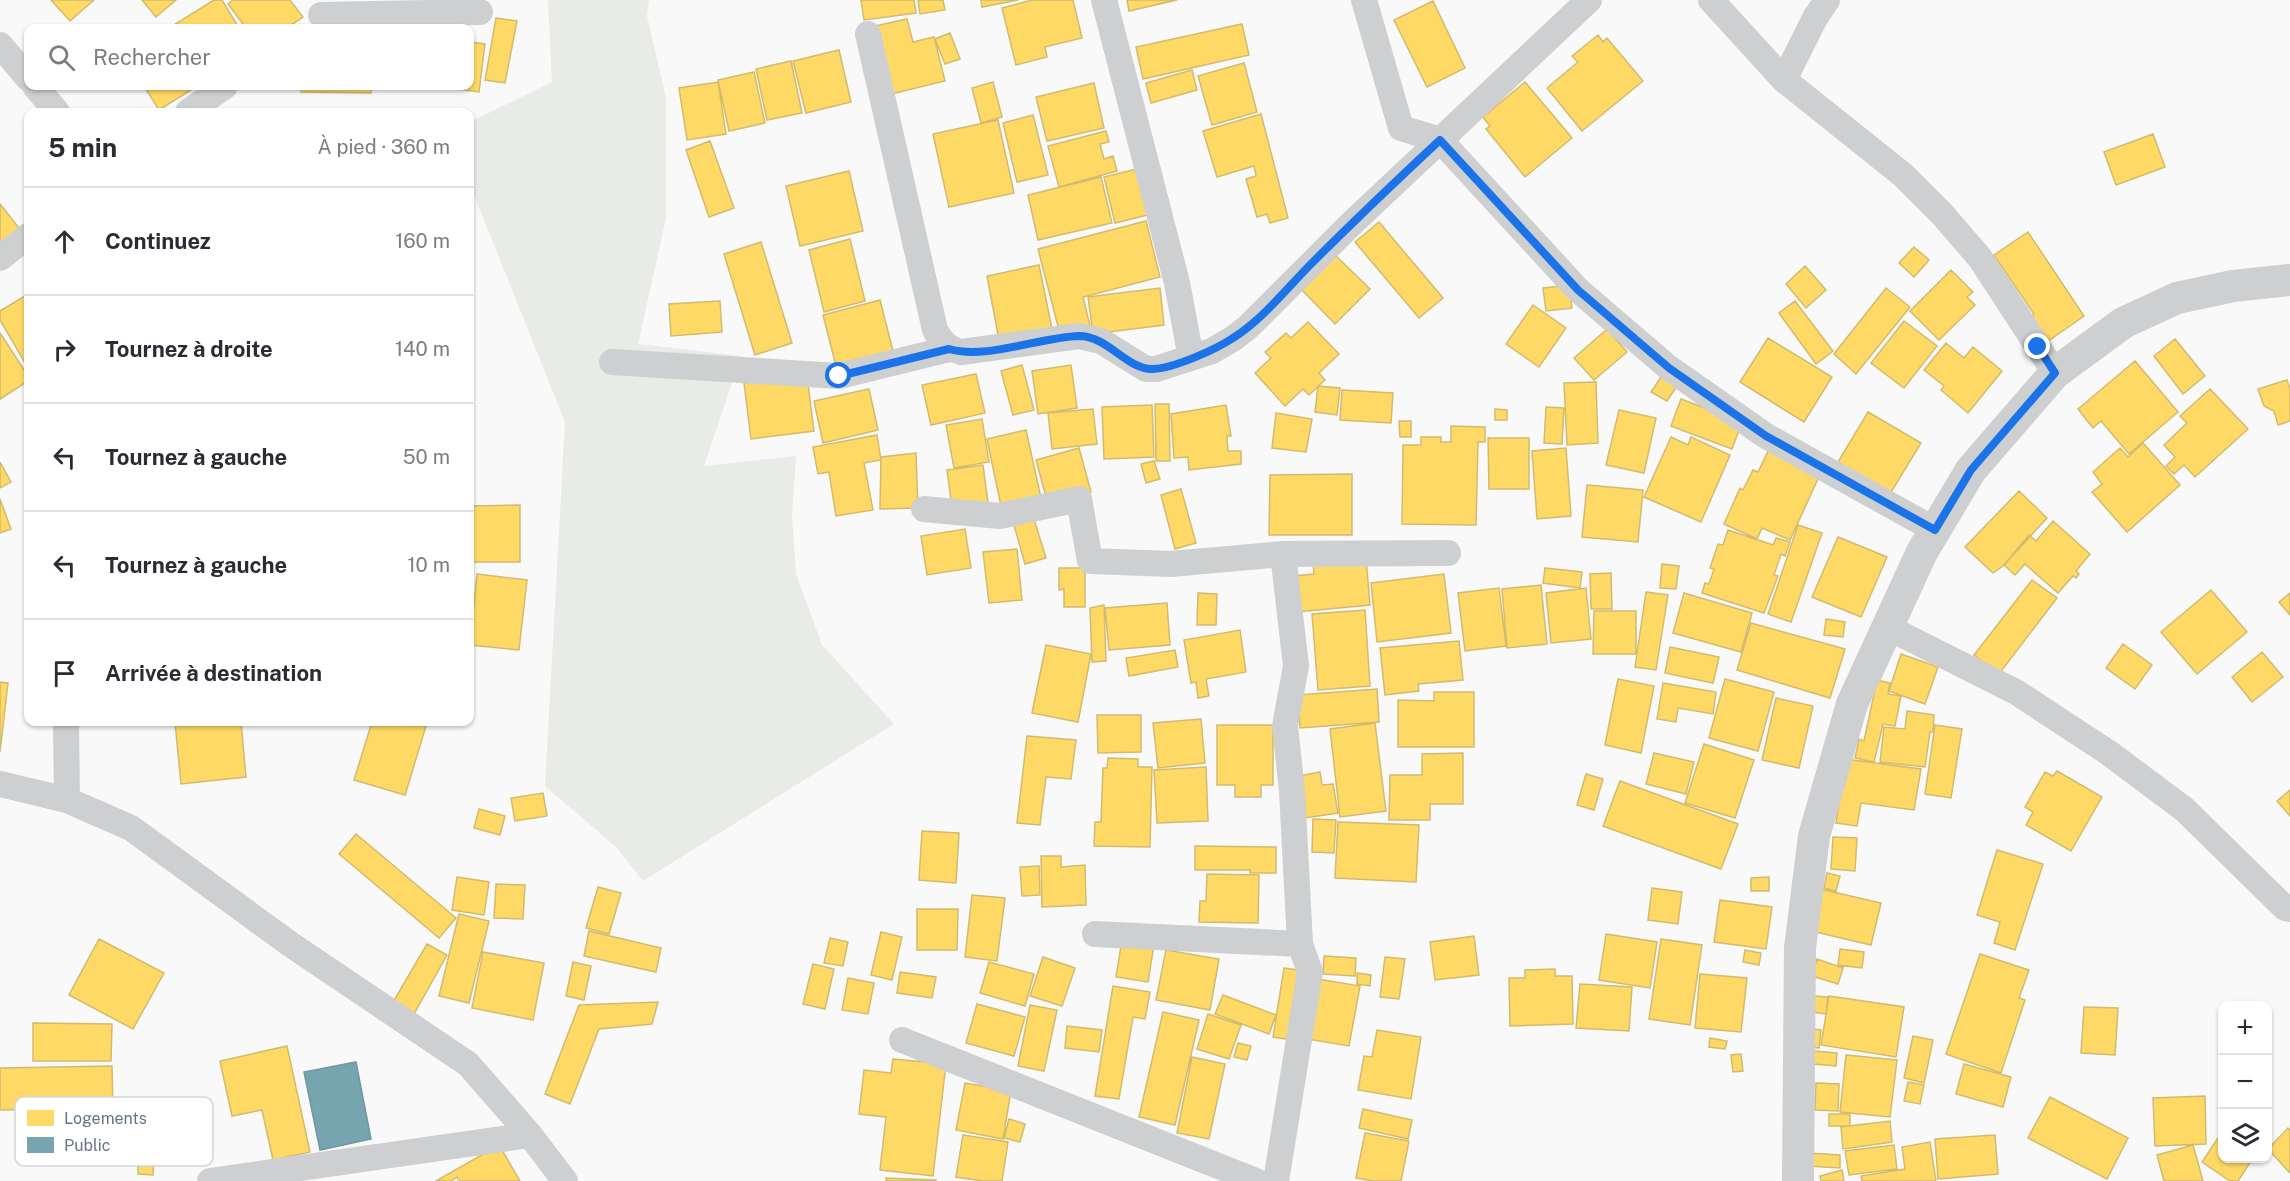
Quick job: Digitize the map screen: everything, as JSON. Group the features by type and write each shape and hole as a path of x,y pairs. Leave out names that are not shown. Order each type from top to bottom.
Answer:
{"street":[{"path":"1104,0 1177,283 1191,358"},
{"path":"1364,0 1401,128 1440,140 1578,290 1669,368 1766,436 1935,530"},
{"path":"612,362 839,376 949,349 961,352 981,351 1079,336 1101,341 1146,369 1156,369 1212,351 1248,327 1350,225 1589,0"},
{"path":"1711,0 1784,80 1903,175 1942,214 1980,258 2055,373"},
{"path":"1784,80 1809,29 1827,0"},
{"path":"314,14 480,12"},
{"path":"867,34 935,330 949,349"},
{"path":"0,45 24,73"},
{"path":"38,90 53,108"},
{"path":"195,108 219,90"},
{"path":"0,259 24,239"},
{"path":"0,259 24,261"},
{"path":"1798,1181 1800,948 1814,836 1852,704 1922,552 1971,470 2055,373 2122,323 2177,298 2234,286 2290,280"},
{"path":"924,509 999,516 1079,499 1090,561 1171,564 1283,554 1448,553"},
{"path":"1276,1181 1310,972 1300,944 1292,791 1285,726 1296,666 1283,554"},
{"path":"1887,627 2016,692 2109,753 2184,809 2285,908 2290,909"},
{"path":"66,726 67,801"},
{"path":"0,784 67,801 131,828 290,944 468,1064 565,1181"},
{"path":"1095,934 1300,944"},
{"path":"902,1040 1256,1181"},
{"path":"210,1181 530,1136"}],"shaded area":[{"path":"548,0 649,0 647,16 666,98 666,218 638,344 741,356 704,466 796,456 792,516 796,574 822,645 894,724 643,881 615,846 545,786 565,422 474,195 474,120 552,82"}],"building: Logements":[{"path":"51,0 94,0 70,21"},
{"path":"142,0 176,0 156,17"},
{"path":"214,0 222,0 237,24 175,24"},
{"path":"233,0 290,0 303,17 293,24 243,24 228,4"},
{"path":"861,0 914,0 916,13 864,20"},
{"path":"918,0 943,0 945,10 920,14"},
{"path":"981,0 1018,0 982,7"},
{"path":"1032,0 1073,0 1082,38 1045,47 1047,57 1016,65 1002,8"},
{"path":"1127,0 1177,0 1129,11"},
{"path":"1433,1 1465,68 1427,87 1394,20"},
{"path":"496,18 517,21 505,83 485,80"},
{"path":"907,19 913,42 934,37 945,81 891,94 875,26"},
{"path":"1242,24 1249,55 1143,79 1136,47"},
{"path":"950,33 960,59 945,64 935,39"},
{"path":"1598,35 1603,42 1607,38 1643,81 1582,131 1547,88 1578,62 1572,56"},
{"path":"474,43 485,44 479,92 464,90 474,90"},
{"path":"839,50 851,102 806,113 793,61"},
{"path":"791,61 802,113 767,120 756,69"},
{"path":"1244,63 1257,112 1212,125 1198,76"},
{"path":"1192,70 1197,90 1151,103 1146,83"},
{"path":"754,72 765,123 729,131 718,80"},
{"path":"718,82 726,134 687,140 679,88"},
{"path":"993,82 1002,117 981,123 972,88"},
{"path":"1525,82 1572,138 1525,177 1486,129 1490,126 1483,117"},
{"path":"1094,83 1104,128 1047,141 1036,97"},
{"path":"146,90 191,90 162,108 158,108"},
{"path":"301,90 371,90 371,93 301,92"},
{"path":"1261,114 1288,218 1270,223 1267,214 1257,217 1246,179 1256,176 1254,166 1217,177 1203,131"},
{"path":"1033,115 1048,175 1017,182 1003,123"},
{"path":"998,120 1014,193 949,207 933,134"},
{"path":"1106,131 1109,142 1100,144 1104,159 1113,156 1117,171 1059,187 1048,146"},
{"path":"2153,134 2165,167 2116,185 2104,152"},
{"path":"710,141 734,208 709,217 686,150"},
{"path":"1145,167 1156,213 1115,223 1104,177"},
{"path":"849,171 863,231 800,246 786,186"},
{"path":"1101,177 1112,223 1038,240 1028,195"},
{"path":"0,204 23,233 0,251"},
{"path":"1146,221 1160,277 1083,297 1090,326 1060,334 1038,249"},
{"path":"1379,222 1443,298 1419,318 1355,242"},
{"path":"2028,232 2084,316 2041,346 2024,321 2034,314 1994,255"},
{"path":"850,239 865,301 824,312 809,250"},
{"path":"761,242 792,343 755,355 724,254"},
{"path":"1914,247 1929,260 1914,277 1899,263"},
{"path":"1333,253 1370,289 1335,324 1299,287"},
{"path":"1039,265 1053,334 1000,345 987,276"},
{"path":"1805,266 1826,290 1806,308 1786,284"},
{"path":"1951,270 1973,292 1967,297 1975,305 1939,340 1910,311"},
{"path":"1569,285 1572,308 1546,311 1543,288"},
{"path":"1160,288 1164,325 1093,334 1088,297"},
{"path":"1886,288 1910,307 1856,374 1834,354"},
{"path":"24,296 24,361 0,320 0,311"},
{"path":"880,300 893,351 836,366 823,315"},
{"path":"720,301 722,332 671,336 669,304"},
{"path":"1795,301 1833,351 1816,364 1779,313"},
{"path":"1533,305 1566,328 1539,367 1506,344"},
{"path":"1904,321 1937,346 1904,388 1871,363"},
{"path":"1308,322 1339,354 1319,373 1325,380 1309,395 1303,389 1285,406 1255,373 1271,358 1265,352 1286,333 1291,338"},
{"path":"1607,329 1627,352 1594,380 1574,358"},
{"path":"0,333 24,370 24,384 0,399"},
{"path":"1768,338 1832,377 1804,422 1740,382"},
{"path":"2175,339 2205,376 2183,394 2154,356"},
{"path":"1946,343 1964,358 1973,347 2002,371 1968,413 1941,390 1944,386 1924,370"},
{"path":"2135,361 2178,412 2129,454 2101,421 2093,428 2078,409"},
{"path":"1022,365 1034,410 1013,415 1001,371"},
{"path":"1071,365 1077,408 1038,414 1032,371"},
{"path":"976,374 985,413 931,425 922,385"},
{"path":"807,376 814,431 751,439 744,383"},
{"path":"1661,377 1677,386 1667,401 1651,392"},
{"path":"2287,380 2290,389 2290,421 2278,425 2274,411 2264,406 2258,389"},
{"path":"1596,382 1598,443 1567,445 1564,383"},
{"path":"1318,386 1340,388 1337,415 1315,412"},
{"path":"869,389 878,430 823,443 814,401"},
{"path":"2210,389 2248,429 2195,477 2184,465 2174,474 2166,466 2175,457 2164,445 2187,423 2180,416"},
{"path":"1342,390 1393,393 1391,423 1340,420"},
{"path":"1681,399 1742,422 1732,449 1671,426"},
{"path":"1155,404 1169,404 1170,461 1156,461"},
{"path":"1152,405 1154,457 1104,459 1102,407"},
{"path":"1226,405 1231,436 1227,436 1228,451 1241,451 1241,464 1189,470 1188,457 1174,458 1171,414"},
{"path":"1546,407 1564,408 1562,444 1544,443"},
{"path":"1093,409 1097,444 1052,449 1048,413"},
{"path":"1495,409 1507,410 1507,420 1495,420"},
{"path":"1619,410 1656,418 1644,473 1606,465"},
{"path":"1868,412 1921,443 1890,494 1838,462"},
{"path":"1276,413 1312,419 1306,452 1272,448"},
{"path":"982,419 989,462 954,468 946,425"},
{"path":"1399,421 1411,421 1411,437 1400,437"},
{"path":"1451,426 1485,427 1485,442 1478,442 1476,525 1402,524 1403,445 1421,445 1421,437 1441,437 1441,442 1451,442"},
{"path":"1026,430 1041,498 1001,506 987,439"},
{"path":"877,435 881,460 864,463 873,510 836,516 829,472 818,474 813,447"},
{"path":"1671,437 1688,445 1691,437 1730,455 1701,522 1644,497"},
{"path":"1488,438 1529,438 1529,489 1489,489"},
{"path":"2143,443 2180,485 2127,532 2092,492 2102,484 2093,472 2120,448 2128,457"},
{"path":"1771,445 1823,468 1790,540 1762,528 1757,539 1724,524 1740,488 1743,490 1753,470 1758,472"},
{"path":"1079,448 1091,492 1048,504 1036,460"},
{"path":"1566,448 1571,516 1537,519 1532,451"},
{"path":"916,453 918,508 880,509 881,457"},
{"path":"1154,461 1160,479 1146,483 1141,464"},
{"path":"0,462 11,482 0,488"},
{"path":"983,465 988,503 952,508 947,470"},
{"path":"1352,474 1352,535 1269,535 1270,475"},
{"path":"1587,485 1643,490 1638,542 1582,537"},
{"path":"1181,489 1196,543 1175,549 1161,495"},
{"path":"2019,491 2047,518 2004,565 1993,573 1965,547"},
{"path":"0,499 11,529 0,533"},
{"path":"520,505 520,562 474,562 474,506"},
{"path":"1034,519 1046,558 1025,564 1014,525"},
{"path":"2053,521 2090,554 2076,571 2079,574 2076,578 2073,576 2058,593 2025,564 2015,575 2004,565 2029,535 2036,541"},
{"path":"1798,525 1822,533 1791,622 1768,614"},
{"path":"965,529 971,568 927,575 921,536"},
{"path":"1728,530 1773,545 1776,538 1790,542 1785,556 1781,554 1774,575 1778,576 1764,613 1702,593 1705,583 1709,584 1714,569 1710,568 1718,544 1723,545"},
{"path":"1838,537 1887,557 1861,617 1812,597"},
{"path":"1017,549 1022,600 989,603 983,552"},
{"path":"1366,558 1370,605 1297,612 1294,576 1314,574 1313,563"},
{"path":"1662,564 1679,566 1676,589 1660,588"},
{"path":"1059,568 1085,568 1085,607 1064,607 1064,589 1059,590"},
{"path":"1545,568 1582,572 1580,588 1543,583"},
{"path":"1611,573 1612,609 1591,609 1590,574"},
{"path":"477,574 527,580 519,650 474,645"},
{"path":"1444,574 1451,633 1377,642 1371,583"},
{"path":"2032,580 2057,598 1999,674 1974,655"},
{"path":"1541,585 1547,644 1507,648 1502,589"},
{"path":"1499,588 1506,646 1465,651 1458,593"},
{"path":"1586,588 1591,639 1551,643 1546,593"},
{"path":"2211,590 2247,632 2197,674 2161,632"},
{"path":"1646,592 1668,595 1656,670 1635,667"},
{"path":"1198,593 1217,594 1216,625 1197,625"},
{"path":"1684,593 1752,613 1741,652 1673,633"},
{"path":"2290,593 2290,615 2279,602"},
{"path":"1167,603 1170,645 1109,650 1105,608"},
{"path":"1104,605 1106,661 1092,662 1090,608"},
{"path":"1365,610 1370,686 1318,690 1312,614"},
{"path":"1594,611 1636,611 1636,654 1593,654"},
{"path":"1826,619 1845,622 1843,637 1824,635"},
{"path":"1751,623 1845,649 1830,698 1737,670"},
{"path":"1240,630 1246,672 1206,679 1209,696 1198,698 1196,682 1191,683 1184,640"},
{"path":"1459,641 1463,680 1418,684 1419,691 1385,695 1380,648"},
{"path":"2123,644 2152,665 2135,689 2106,668"},
{"path":"1046,645 1091,654 1078,722 1032,713"},
{"path":"1670,647 1719,657 1713,683 1665,673"},
{"path":"1175,650 1178,667 1129,676 1126,658"},
{"path":"2262,652 2283,677 2252,702 2232,677"},
{"path":"1901,654 1938,667 1925,704 1889,691"},
{"path":"1618,679 1654,686 1641,753 1605,745"},
{"path":"1725,679 1774,692 1758,751 1709,738"},
{"path":"1877,680 1890,683 1888,694 1901,696 1895,726 1883,724 1874,762 1855,758 1859,739 1864,741"},
{"path":"0,682 8,683 0,752"},
{"path":"1663,683 1716,692 1713,714 1678,708 1676,722 1657,719"},
{"path":"1377,689 1379,722 1300,728 1298,695"},
{"path":"1434,692 1474,692 1474,747 1398,747 1398,700 1434,701"},
{"path":"1776,698 1813,706 1799,768 1762,760"},
{"path":"1907,711 1934,715 1933,732 1930,732 1925,767 1880,762 1884,727 1905,729"},
{"path":"1097,715 1141,715 1141,752 1098,753"},
{"path":"1201,719 1205,763 1158,768 1153,723"},
{"path":"1375,723 1386,811 1340,817 1330,729"},
{"path":"1217,725 1273,725 1273,785 1261,785 1261,797 1235,797 1235,785 1217,785"},
{"path":"1935,725 1962,729 1951,798 1925,794"},
{"path":"175,726 241,726 246,777 181,784"},
{"path":"371,726 426,726 405,795 354,780"},
{"path":"1027,736 1076,740 1071,779 1046,777 1040,825 1017,823"},
{"path":"1704,744 1754,760 1735,818 1685,803"},
{"path":"1463,753 1463,804 1430,804 1430,820 1389,820 1390,775 1422,775 1422,754"},
{"path":"1654,753 1694,762 1686,794 1646,784"},
{"path":"1108,758 1138,759 1138,767 1152,767 1150,847 1094,846 1095,822 1101,822 1103,768 1107,768"},
{"path":"1845,759 1921,769 1914,810 1861,803 1857,826 1836,823"},
{"path":"1206,767 1208,821 1157,823 1154,770"},
{"path":"2057,771 2102,797 2071,851 2026,825 2033,812 2025,807 2045,772 2053,776"},
{"path":"1320,772 1322,785 1333,784 1338,813 1305,818 1299,776"},
{"path":"1586,774 1603,779 1594,810 1577,805"},
{"path":"1620,781 1738,824 1721,869 1603,826"},
{"path":"2290,790 2290,816 2277,801"},
{"path":"543,793 547,816 515,821 511,798"},
{"path":"479,809 505,816 500,835 474,828"},
{"path":"1313,819 1336,820 1334,853 1312,852"},
{"path":"1338,822 1419,825 1416,882 1335,878"},
{"path":"922,831 959,833 956,883 919,880"},
{"path":"356,834 456,918 439,938 339,854"},
{"path":"1833,837 1857,838 1855,871 1831,869"},
{"path":"1195,846 1276,847 1276,873 1250,873 1250,870 1195,870"},
{"path":"1997,850 2043,864 2015,950 1994,943 2000,922 1977,915"},
{"path":"1041,856 1061,856 1061,867 1085,865 1086,905 1042,907"},
{"path":"1039,866 1040,895 1022,896 1020,867"},
{"path":"1827,873 1840,876 1836,891 1824,888"},
{"path":"1207,874 1259,875 1258,923 1199,922 1200,901 1206,901"},
{"path":"457,877 489,882 484,915 452,910"},
{"path":"1769,877 1769,891 1751,891 1751,878"},
{"path":"496,884 525,885 523,919 494,918"},
{"path":"598,887 621,893 609,934 586,928"},
{"path":"1652,888 1682,892 1678,924 1648,920"},
{"path":"1816,888 1881,903 1871,945 1807,930"},
{"path":"972,895 1005,898 997,961 965,957"},
{"path":"1720,900 1772,907 1766,949 1714,942"},
{"path":"917,909 958,909 957,950 917,950"},
{"path":"459,914 489,921 469,1003 439,996"},
{"path":"589,931 661,948 656,972 584,956"},
{"path":"881,932 902,937 892,980 871,975"},
{"path":"1606,934 1657,942 1650,988 1599,980"},
{"path":"1474,936 1479,975 1435,980 1430,942"},
{"path":"830,938 848,942 843,966 824,963"},
{"path":"99,939 164,973 133,1029 69,995"},
{"path":"1661,939 1702,945 1690,1025 1649,1019"},
{"path":"1122,940 1154,945 1148,982 1116,977"},
{"path":"427,944 447,955 414,1014 393,1002"},
{"path":"1840,949 1864,952 1862,968 1838,965"},
{"path":"1166,950 1219,959 1210,1010 1156,1000"},
{"path":"1745,950 1761,953 1759,965 1743,962"},
{"path":"483,952 544,963 533,1020 472,1008"},
{"path":"1980,954 2029,970 2019,998 2025,1000 2001,1073 1946,1054"},
{"path":"1324,956 1356,958 1355,976 1323,974"},
{"path":"1043,957 1075,968 1062,1006 1030,996"},
{"path":"1385,957 1405,959 1399,999 1380,997"},
{"path":"1817,959 1843,968 1838,984 1812,976"},
{"path":"573,962 591,966 584,1000 566,996"},
{"path":"989,962 1034,974 1025,1006 980,993"},
{"path":"813,964 834,969 825,1009 803,1004"},
{"path":"1284,968 1304,971 1293,1040 1273,1037"},
{"path":"1555,969 1555,976 1572,976 1573,1024 1510,1026 1509,978 1525,978 1525,970"},
{"path":"900,972 936,977 932,998 897,993"},
{"path":"1357,973 1371,975 1370,986 1357,984"},
{"path":"1700,974 1747,978 1741,1032 1695,1028"},
{"path":"848,978 874,983 868,1014 842,1010"},
{"path":"1318,979 1360,986 1349,1046 1307,1039"},
{"path":"1580,984 1632,987 1629,1031 1576,1028"},
{"path":"1113,986 1150,992 1145,1019 1133,1017 1119,1099 1095,1096"},
{"path":"1223,995 1276,1015 1269,1034 1215,1014"},
{"path":"1813,996 1828,997 1826,1014 1812,1012"},
{"path":"1829,996 1904,1007 1896,1057 1821,1045"},
{"path":"658,1002 652,1024 599,1029 570,1104 545,1094 579,1005"},
{"path":"977,1004 1025,1017 1014,1056 966,1043"},
{"path":"1030,1005 1057,1010 1044,1071 1018,1066"},
{"path":"2084,1007 2118,1008 2115,1055 2081,1053"},
{"path":"1163,1012 1199,1020 1175,1125 1139,1117"},
{"path":"1208,1014 1241,1025 1229,1059 1197,1049"},
{"path":"33,1023 112,1024 111,1061 33,1061"},
{"path":"1067,1026 1102,1030 1099,1052 1065,1048"},
{"path":"1813,1029 1821,1030 1819,1048 1810,1047"},
{"path":"1377,1030 1421,1037 1411,1099 1358,1090 1364,1056 1372,1057"},
{"path":"1913,1036 1933,1040 1924,1083 1904,1078"},
{"path":"1710,1038 1727,1041 1725,1049 1709,1047"},
{"path":"1238,1043 1251,1046 1247,1060 1234,1057"},
{"path":"287,1046 310,1152 273,1160 262,1110 232,1116 220,1061"},
{"path":"1814,1051 1837,1053 1836,1066 1813,1064"},
{"path":"1741,1054 1743,1071 1733,1072 1731,1055"},
{"path":"1846,1055 1897,1060 1890,1117 1840,1112"},
{"path":"1192,1057 1225,1064 1209,1139 1177,1133"},
{"path":"893,1059 946,1064 933,1176 880,1170 886,1117 859,1114 864,1070 891,1073"},
{"path":"1964,1064 2011,1077 2003,1107 1956,1094"},
{"path":"112,1066 113,1097 15,1097 15,1110 0,1110 0,1068"},
{"path":"1908,1082 1924,1085 1920,1104 1904,1101"},
{"path":"965,1083 1011,1091 1003,1139 956,1130"},
{"path":"1816,1083 1839,1084 1838,1111 1815,1110"},
{"path":"2205,1096 2206,1144 2155,1146 2153,1098"},
{"path":"2050,1097 2128,1138 2107,1179 2028,1138"},
{"path":"1363,1109 1412,1120 1408,1139 1359,1128"},
{"path":"1829,1114 1850,1114 1850,1126 1829,1126"},
{"path":"1009,1119 1025,1124 1020,1142 1004,1138"},
{"path":"1890,1121 1892,1142 1843,1149 1841,1127"},
{"path":"2288,1128 2290,1130 2290,1173 2272,1153 2272,1145"},
{"path":"1365,1133 1409,1141 1401,1181 1373,1181 1356,1178"},
{"path":"963,1135 1008,1142 1002,1181 956,1177"},
{"path":"1995,1135 1998,1174 1938,1179 1935,1139"},
{"path":"2218,1138 2218,1163 2250,1163 2238,1181 2230,1181 2202,1162"},
{"path":"1930,1142 1936,1181 1862,1181 1861,1176 1905,1169 1902,1147"},
{"path":"499,1145 520,1181 459,1181 457,1177 451,1181 436,1181"},
{"path":"1894,1145 1897,1169 1849,1175 1845,1151"},
{"path":"2193,1145 2203,1181 2164,1181 2157,1155"},
{"path":"1808,1153 1840,1155 1840,1168 1808,1166"},
{"path":"138,1166 153,1166 153,1175 138,1174"},
{"path":"1842,1170 1844,1181 1821,1181 1820,1176"},
{"path":"886,1178 936,1180 936,1181 886,1181"}],"building: Public":[{"path":"356,1062 371,1139 320,1150 304,1072"}],"route":[{"path":"839,376 949,349 961,352 981,351 1079,336 1101,341 1146,369 1156,369 1212,351 1248,327 1350,225 1440,140 1578,290 1669,368 1766,436 1935,530 1971,470 2055,373 2038,347"}]}
